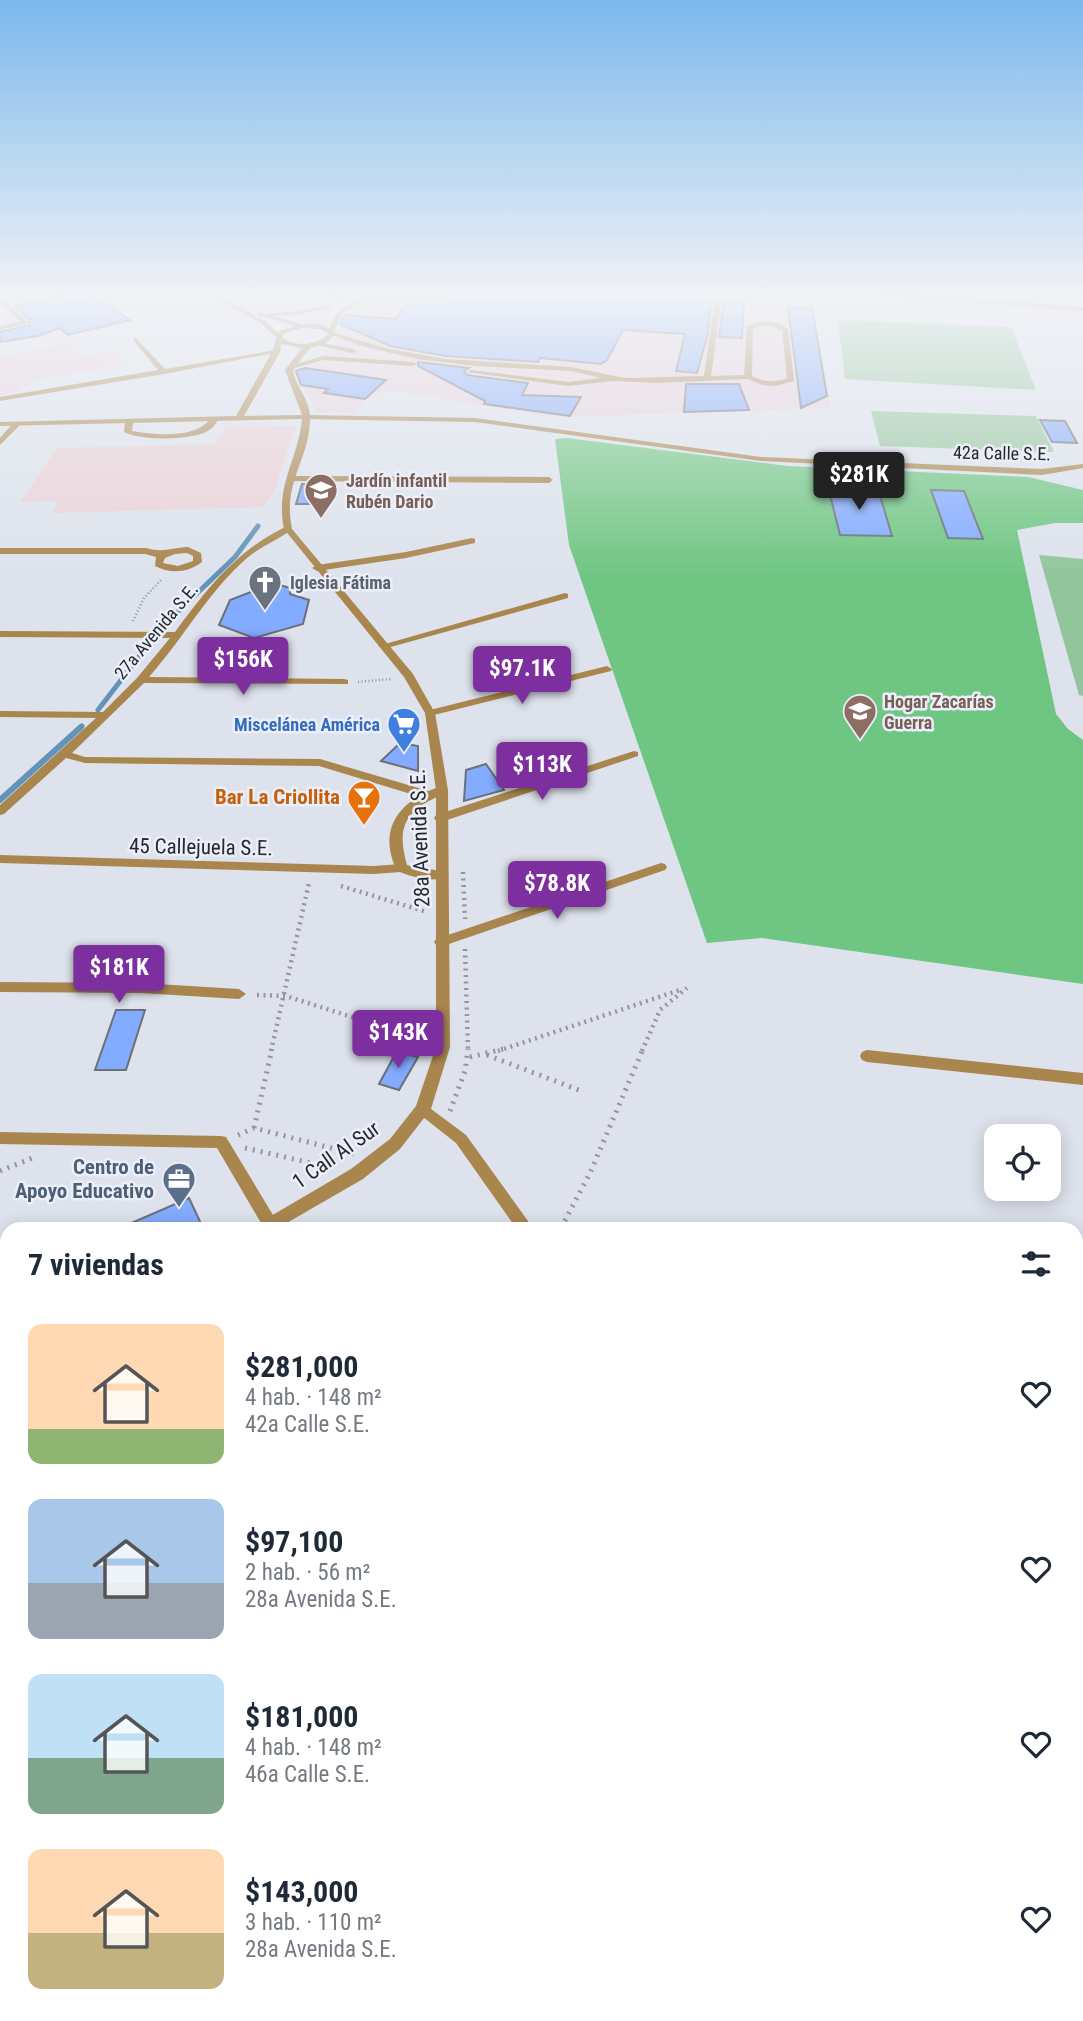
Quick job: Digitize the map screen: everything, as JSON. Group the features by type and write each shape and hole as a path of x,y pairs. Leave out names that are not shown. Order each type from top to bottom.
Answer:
{"street":[{"path":"0,399 71,387"},
{"path":"238,419 256,387"},
{"path":"288,529 282,511 283,497 291,479 306,417 293,387"},
{"name":"42a Calle S.E.","path":"0,424 306,417 475,420 761,459 1042,472 1083,466"},
{"path":"129,422 128,432 137,435 193,433 207,429 215,420"},
{"path":"0,443 17,424"},
{"path":"1042,472 1083,475"},
{"path":"291,479 549,480"},
{"name":"28a Avenida S.E.","path":"288,529 317,568 409,676 430,713 442,790 440,818 443,1047 424,1109"},
{"name":"27a Avenida S.E.","path":"0,811 141,680 234,567 254,548 288,529"},
{"path":"317,568 406,555 472,541"},
{"path":"0,551 146,551 160,556 173,551 188,550 198,555 197,562 185,568 168,569 158,564 160,556"},
{"path":"383,646 565,596"},
{"path":"0,634 178,635"},
{"path":"430,713 607,669"},
{"path":"141,680 344,682"},
{"path":"0,714 103,715"},
{"path":"64,754 85,760 320,763 428,795"},
{"path":"440,818 634,754"},
{"path":"401,868 394,849 398,824 413,801 442,790"},
{"name":"45 Callejuela S.E.","path":"0,859 312,869 401,868 416,873 441,875"},
{"path":"441,942 662,867"},
{"path":"0,987 141,988 239,994"},
{"path":"867,1056 1083,1079"},
{"path":"424,1109 461,1139 521,1222"},
{"name":"1 Call Al Sur","path":"276,1222 376,1160 395,1144 424,1109"},
{"path":"0,1138 221,1142 265,1222"}],"path":[{"path":"126,635 144,598 168,569"},
{"path":"344,682 409,676"},
{"path":"312,869 286,996 254,1128 376,1160"},
{"path":"463,871 465,924 478,919"},
{"path":"309,885 319,885"},
{"path":"330,886 429,912 429,925"},
{"path":"443,1124 463,1086 470,1057 465,942"},
{"path":"470,1057 486,1055 687,988 660,1010 590,1173 564,1222"},
{"path":"239,994 286,996 430,1042 430,1029"},
{"path":"486,1055 584,1091"},
{"path":"221,1142 357,1174"}],"shaded area":[{"path":"0,387 20,387 23,391 0,395"},
{"path":"303,387 827,387 830,408 557,417 389,390 365,400 356,413 317,412"},
{"path":"296,426 275,489 264,507 53,513 58,501 20,502 57,448 216,444 225,427"}],"green space":[{"path":"989,387 1035,387 1036,390"},
{"path":"871,411 1036,416 1054,452 880,446"},
{"name":"Hogar Zacarías Guerra","path":"567,438 788,466 1028,477 1083,490 1083,523 1055,523 1017,530 1056,714 1068,729 1083,740 1083,984 762,938 707,943 569,545 555,439"},
{"path":"1039,555 1083,559 1083,696 1079,695"}],"building":[{"path":"317,387 378,387 365,399 324,393 328,389"},
{"path":"459,387 526,387 522,395 581,397 570,416 484,404 485,401"},
{"path":"686,387 740,387 749,410 684,412"},
{"path":"798,387 826,387 827,396 801,408"},
{"path":"1040,420 1065,421 1077,443 1052,442"},
{"path":"302,484 334,484 329,504 296,504"},
{"path":"828,487 878,489 892,536 840,535"},
{"path":"931,490 964,491 983,539 948,538"},
{"name":"Iglesia Fátima","path":"273,583 290,588 290,594 309,600 303,624 254,638 219,625 230,600 251,592 252,588"},
{"name":"Miscelánea América","path":"400,743 418,746 418,771 381,761"},
{"path":"486,764 504,790 464,801 466,770"},
{"path":"116,1010 145,1010 126,1070 95,1070"},
{"path":"397,1051 418,1057 399,1090 379,1084"},
{"name":"Centro de Apoyo Educativo","path":"189,1198 200,1222 134,1222"}],"waterway":[{"path":"166,623 235,557 258,526"},
{"path":"98,710 148,645"},
{"path":"0,800 81,727"}],"place":[{"name":"Jardín infantil Rubén Dario","path":"321,520"},
{"name":"Iglesia Fátima","path":"265,612"},
{"name":"Hogar Zacarías Guerra","path":"860,741"},
{"name":"Miscelánea América","path":"404,754"},
{"name":"Bar La Criollita","path":"364,827"},
{"name":"Centro de Apoyo Educativo","path":"179,1209"}]}
